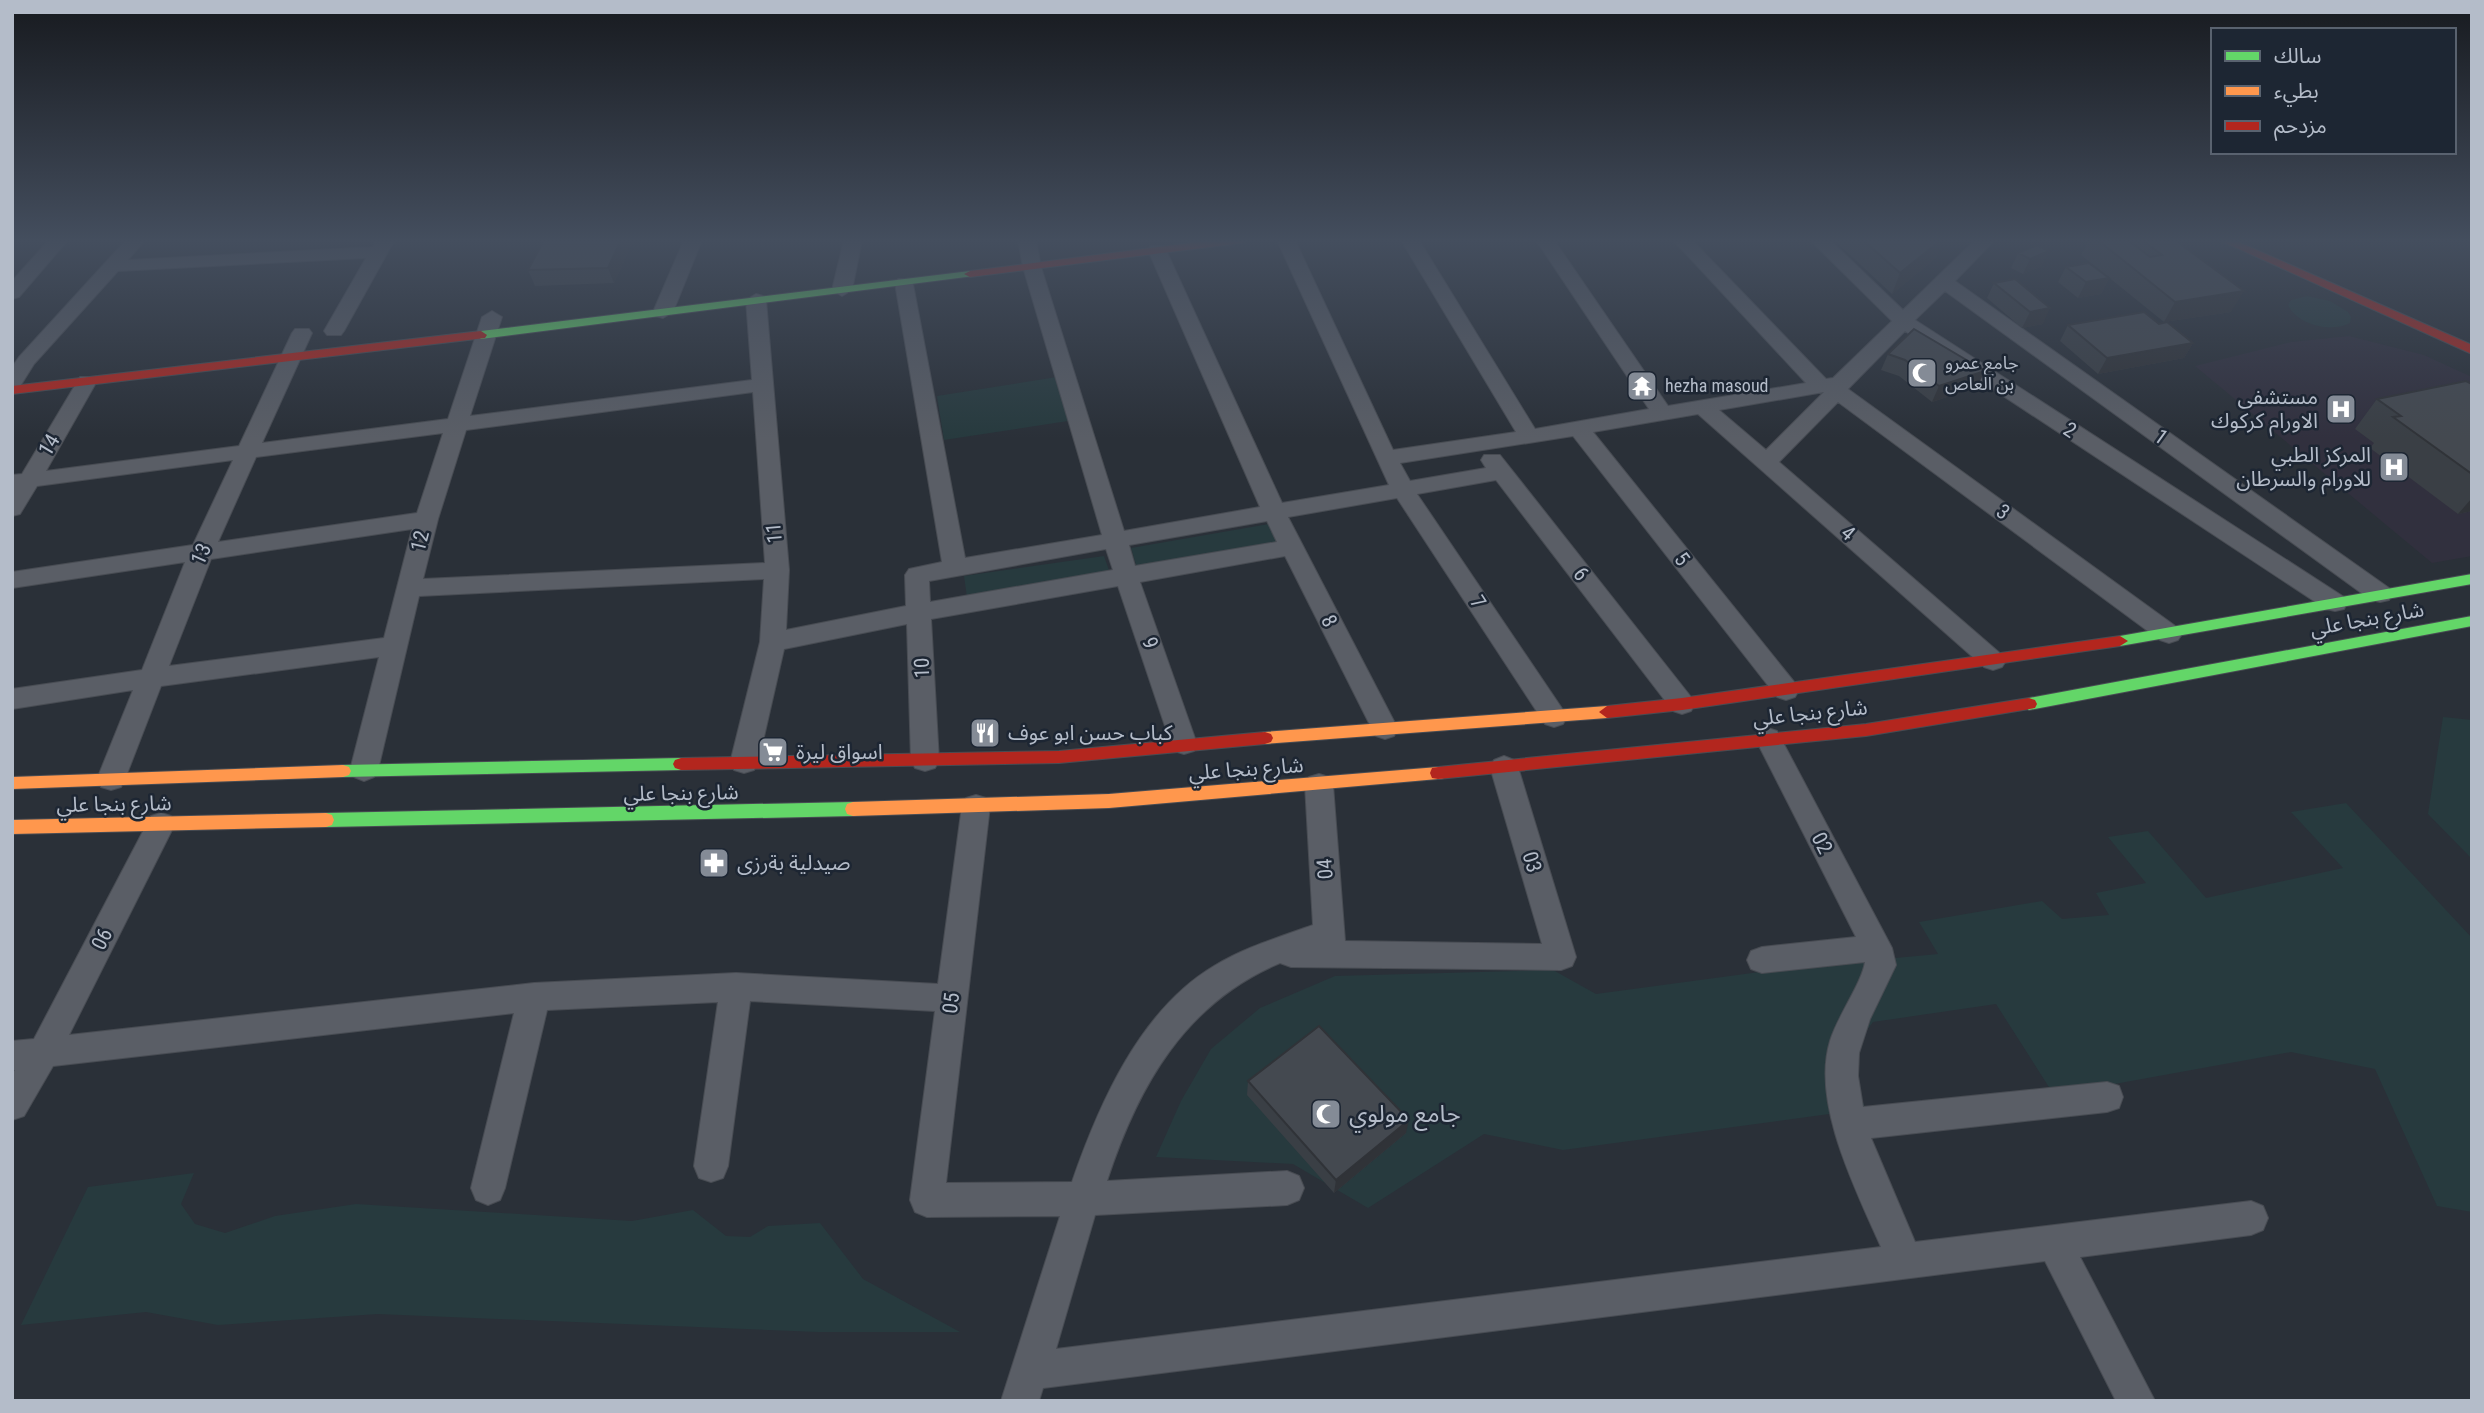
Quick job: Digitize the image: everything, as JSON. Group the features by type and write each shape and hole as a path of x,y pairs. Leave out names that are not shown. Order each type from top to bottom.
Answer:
{"main road":[{"path":"295,342 486,323 544,326 710,306"},
{"path":"2385,306 2472,350"},
{"path":"12,390 88,382 295,342 334,331 361,328"},
{"path":"19,362 53,359"},
{"name":"شارع بنجا علي","path":"12,783 364,770 677,770 744,763 1059,757 1184,744 1554,717 1682,704 1993,661 2169,634 2472,579"},
{"name":"شارع بنجا علي","path":"12,827 664,808 976,806 1109,801 1319,785 1866,730 2048,701 2472,621"}],"street":[{"path":"12,384 19,362 73,306"},
{"path":"334,331 348,306"},
{"path":"663,312 666,306"},
{"name":"11","path":"744,763 773,642 777,570 756,306"},
{"path":"909,306 955,569"},
{"name":"9","path":"1044,306 1128,578 1184,744"},
{"name":"8","path":"1182,306 1274,512 1385,729"},
{"name":"7","path":"1316,306 1402,488 1554,717"},
{"path":"1450,306 1529,436"},
{"path":"1590,306 1662,413"},
{"name":"3","path":"1750,306 1832,386 2169,634"},
{"name":"2","path":"1887,306 1902,320 2335,603"},
{"path":"1767,462 1832,386 1916,306"},
{"name":"1","path":"1977,306 2380,594"},
{"name":"12","path":"364,770 426,519 486,323"},
{"name":"13","path":"111,779 201,553 250,451 295,342"},
{"name":"14","path":"12,509 20,481 88,382"},
{"path":"20,481 762,385"},
{"path":"1386,458 1832,386"},
{"name":"4","path":"1702,406 1993,661"},
{"name":"5","path":"1578,428 1786,690"},
{"name":"6","path":"1480,444 1682,704"},
{"path":"917,575 1502,472"},
{"path":"12,580 426,519"},
{"path":"773,642 921,612 1128,578 1291,547"},
{"path":"409,588 777,570"},
{"name":"10","path":"917,575 921,612 925,761"},
{"path":"12,699 394,646"},
{"name":"02","path":"1768,738 1877,948"},
{"name":"03","path":"1330,943 1561,957 1504,767"},
{"name":"04","path":"1319,785 1330,943"},
{"name":"05","path":"976,806 927,1200 1083,1199"},
{"name":"06","path":"12,1105 28,1055 161,824"},
{"path":"1330,943 1272,955 1214,982 1192,1000 1157,1043 1124,1099 1083,1199 1025,1386 1905,1262 2251,1218"},
{"path":"1762,960 1877,948 1881,965 1849,1029 1842,1056 1842,1086 1855,1140 1905,1262"},
{"path":"28,1055 218,1031 534,997 736,987 952,999"},
{"path":"711,1166 736,987"},
{"path":"488,1188 534,997"},
{"path":"1851,1124 2107,1097"},
{"path":"1083,1199 1287,1188"},
{"path":"2054,1243 2136,1401"}],"shaded area":[{"name":"المركز الطبي للاورام والسرطان","path":"2349,336 2424,355 2472,377 2472,556 2432,563 2195,366 2291,342"}],"green space":[{"path":"2289,306 2338,306 2351,317 2350,323 2343,326 2325,327 2307,322"},
{"path":"1057,377 1068,421 944,440 937,396"},
{"path":"1269,524 1277,542 1137,568 1131,548"},
{"path":"1104,556 1110,573 967,597 964,576"},
{"path":"2443,717 2472,720 2472,859 2428,814"},
{"path":"2346,803 2472,938 2472,1212 2437,1206 2375,1069 2291,1052 2054,1095 1996,1004 1873,1022 1854,1048 1854,1083 1866,1109 1563,1150 1484,1134 1368,1208 1293,1164 1156,1157 1181,1101 1211,1049 1260,1008 1335,976 1553,970 1596,994 1789,968 1938,954 1919,922 2042,901 2062,919 2109,915 2096,893 2146,883 2108,837 2148,831 2206,898 2343,868 2291,812"},
{"path":"194,1173 181,1204 195,1224 225,1233 275,1216 356,1204 632,1221 693,1210 726,1236 750,1237 768,1226 820,1223 863,1279 960,1332 818,1332 378,1314 218,1325 146,1312 21,1325 88,1187"}],"building":[{"path":"2022,306 2050,308 2030,312"},
{"path":"2144,312 2159,324 2167,322 2193,343 2107,358 2068,325"},
{"path":"1914,329 1985,371 1939,386 1905,360 1888,354"},
{"path":"2466,381 2472,384 2472,474 2393,417 2401,416 2377,399"},
{"name":"جامع مولوي","path":"1319,1026 1409,1120 1336,1180 1248,1081"}],"traffic: fast":[{"path":"481,335 714,306"},
{"path":"2120,641 2472,579"},
{"path":"2029,704 2472,621"},
{"path":"343,771 681,764"},
{"path":"326,820 853,809"}],"traffic: slow":[{"path":"1265,738 1607,712"},
{"path":"12,783 343,771"},
{"path":"853,809 1109,801 1438,773"},
{"path":"12,827 326,820"}],"traffic: jam":[{"path":"2373,306 2472,350"},
{"path":"12,390 481,335"},
{"path":"1607,712 1682,704 2120,641"},
{"path":"1438,773 1866,730 2029,704"},
{"path":"681,764 1059,757 1265,738"}],"place":[{"name":"جامع عمرو بن العاص","path":"1922,373"},
{"name":"hezha masoud","path":"1642,386"},
{"name":"مستشفى الاورام كركوك","path":"2341,409"},
{"name":"المركز الطبي للاورام والسرطان","path":"2394,467"},
{"name":"كباب حسن ابو عوف","path":"985,733"},
{"name":"اسواق ليرة","path":"773,752"},
{"name":"صيدلية بةرزى","path":"714,863"},
{"name":"جامع مولوي","path":"1326,1114"}]}
